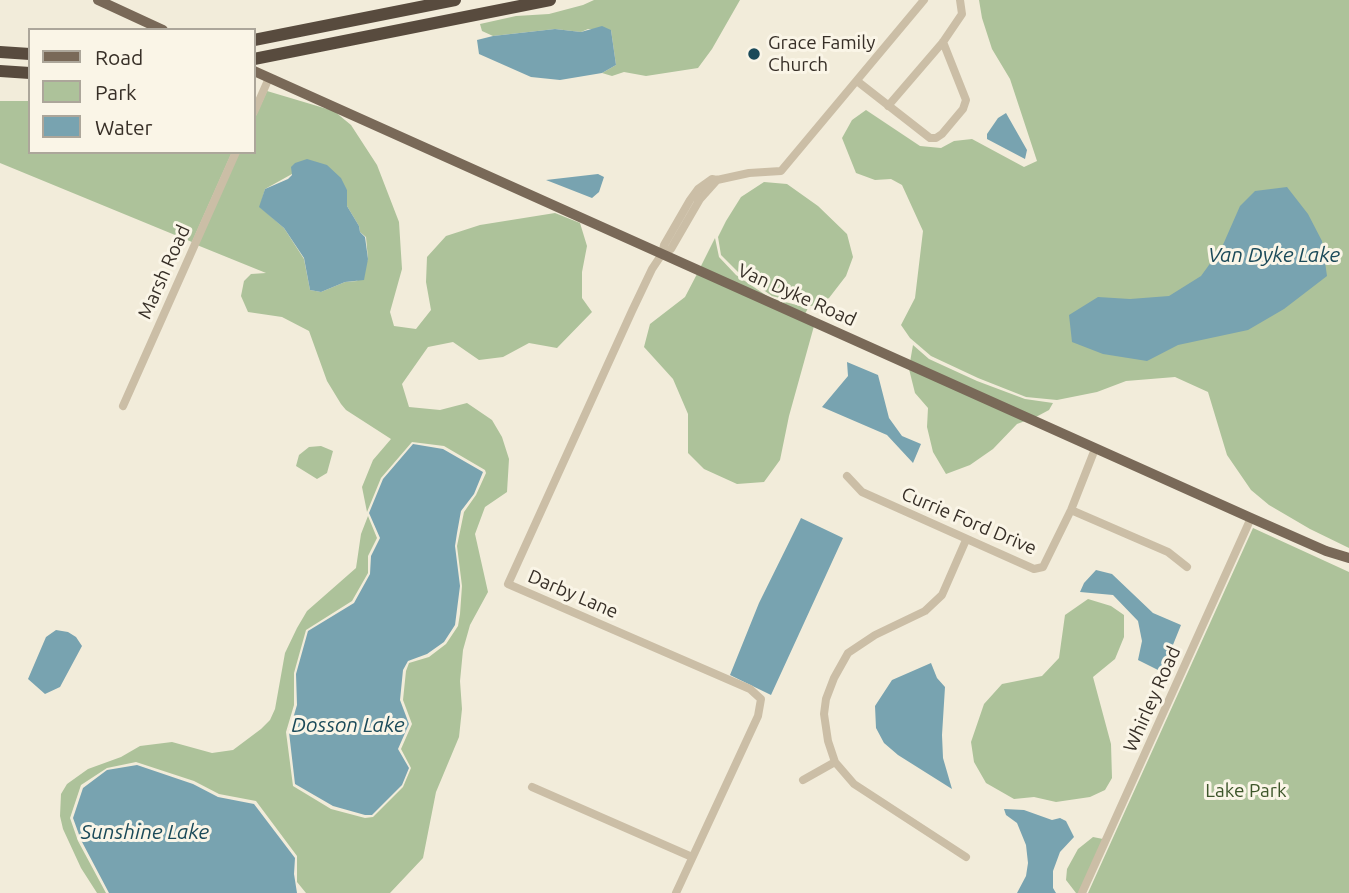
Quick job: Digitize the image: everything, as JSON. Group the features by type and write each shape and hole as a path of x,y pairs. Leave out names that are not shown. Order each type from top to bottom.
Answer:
{"highway":[{"path":"257,39 455,0"},
{"path":"256,59 550,0"},
{"path":"0,52 28,54"},
{"path":"0,71 28,73"}],"main road":[{"path":"98,0 159,28"},
{"name":"Van Dyke Road","path":"256,72 1094,449 1326,551 1349,558"},
{"name":"Van Dyke Road","path":"1326,551 1349,565"}],"street":[{"path":"662,254 671,249 700,199 718,180 749,173 781,171 924,0"},
{"path":"888,106 943,43 962,14 960,0"},
{"path":"857,81 930,138 936,138 963,109 966,100 943,43"},
{"path":"256,107 269,78"},
{"name":"Marsh Road","path":"123,406 235,154"},
{"name":"Darby Lane","path":"662,254 632,311 508,584 757,693 762,706 758,716 676,893"},
{"name":"Currie Ford Drive","path":"847,476 862,492 1034,569 1043,567 1071,510 1094,449"},
{"path":"1071,510 1168,552 1187,567"},
{"name":"Whirley Road","path":"1082,893 1251,518"},
{"path":"966,540 942,594 925,611 875,635 848,653 826,699 826,732 835,762 854,784 966,857"},
{"path":"803,780 835,762"},
{"path":"532,787 692,857"}],"green space":[{"path":"594,0 740,0 698,68 646,76 624,72 612,76 602,73 616,65 611,30 588,29 581,32 555,29 493,36 482,31 480,24 516,16 549,14"},
{"path":"979,0 1349,0 1349,548 1269,505 1251,490 1227,455 1208,392 1175,377 1126,381 1097,392 1057,400 1026,397 931,356 910,338 901,325 915,298 923,231 902,185 891,179 875,180 856,173 842,138 852,120 866,110 920,146 941,148 954,141 972,139 1024,167 1037,161 1010,79 992,49"},
{"path":"267,91 334,111 351,125 377,165 399,222 402,269 390,312 394,326 416,329 431,310 426,282 427,257 446,236 480,225 555,213 580,223 587,246 582,272 582,298 592,312 557,348 529,343 503,357 479,360 453,342 428,347 402,384 409,407 440,410 467,403 492,420 502,437 509,459 507,492 485,507 475,534 488,592 470,625 463,650 459,737 436,792 423,858 390,893 306,893 297,882 297,856 256,801 219,794 194,781 136,762 107,768 81,785 70,818 78,841 106,893 97,893 81,868 63,829 60,816 61,794 67,784 88,769 121,757 140,746 172,742 212,753 233,750 270,720 275,709 285,653 297,628 307,611 356,568 361,534 368,516 377,538 368,556 368,573 352,601 306,630 294,673 294,705 286,732 293,786 331,809 365,818 373,817 403,787 411,768 401,749 412,724 403,700 409,663 429,657 446,644 458,626 462,586 457,546 464,512 476,495 485,470 444,446 412,442 381,478 367,512 362,487 373,460 391,439 341,404 327,381 309,331 282,317 248,312 241,296 244,281 251,274 266,273 197,245 238,154 256,154 256,116","holes":["292,174 347,190 347,206 360,232 366,237 368,259 357,281 345,282 321,292 310,290 304,259 284,228 260,207 265,189"]},
{"path":"0,101 28,101 28,154 231,154 192,242 0,163"},
{"path":"764,182 787,184 818,206 847,234 853,257 846,276 829,298 812,306 772,296 738,272 721,255 718,237 726,221 741,197"},
{"path":"715,238 719,257 736,275 770,298 808,308 805,314 700,268"},
{"path":"697,274 814,326 780,460 764,482 737,484 704,469 688,453 688,414 673,379 644,347 650,324 685,297"},
{"path":"913,345 929,359 977,381 1025,399 1053,403 1049,410 1034,418 910,362"},
{"path":"909,369 1025,421 1017,424 993,449 970,465 946,474 933,452 927,427 928,408 915,393"},
{"path":"321,446 333,451 327,473 317,479 296,466 299,455 309,447"},
{"name":"Lake Park","path":"1253,528 1349,572 1349,893 1088,893"},
{"path":"1088,599 1111,606 1124,615 1124,637 1115,659 1093,677 1111,744 1112,778 1105,790 1090,797 1056,802 1034,797 1014,799 986,783 974,762 971,742 984,704 1002,684 1042,676 1059,658 1065,615"},
{"path":"1093,837 1103,839 1079,893 1076,893 1066,880 1067,869 1078,849"}],"water":[{"path":"602,26 611,30 616,65 602,73 560,80 531,77 479,54 477,40 493,36 555,29 581,32"},
{"path":"1006,113 1027,150 1025,159 987,139 987,134 998,118"},
{"path":"307,159 327,165 341,178 347,190 347,206 365,237 368,259 364,280 345,282 321,292 310,290 304,258 284,228 259,207 265,189 288,179 292,175 291,167"},
{"path":"598,174 604,177 599,192 592,198 546,180"},
{"name":"Van Dyke Lake","path":"1287,187 1308,214 1322,241 1327,276 1284,309 1248,330 1178,345 1147,361 1103,354 1072,342 1069,315 1098,297 1130,299 1169,296 1201,276 1222,247 1240,206 1255,191"},
{"path":"847,362 878,375 889,418 902,436 921,444 913,463 887,435 822,407 848,376"},
{"name":"Dosson Lake","path":"413,444 443,449 483,472 474,494 461,511 455,546 460,586 455,625 444,642 427,654 408,661 403,670 400,700 409,724 398,749 409,768 402,785 372,815 365,815 333,806 295,784 289,732 297,705 296,674 308,631 354,603 370,574 371,556 380,538 369,513 383,479"},
{"path":"801,518 843,538 771,695 730,675 759,603"},
{"path":"1096,570 1112,574 1153,613 1181,625 1162,672 1138,660 1142,641 1138,621 1113,595 1080,592"},
{"path":"56,630 68,632 76,637 82,646 60,687 45,694 28,679 46,637"},
{"path":"931,663 937,678 945,687 943,758 952,789 898,755 884,743 876,728 875,706 892,680"},
{"name":"Sunshine Lake","path":"137,765 193,784 218,797 254,804 295,858 297,893 109,893 81,840 73,818 83,788 107,770"},
{"path":"1004,809 1024,810 1052,820 1060,818 1066,821 1074,837 1060,852 1053,871 1053,888 1056,893 1017,893 1026,876 1026,845 1017,823 1006,815"}],"place":[{"name":"Grace Family Church","path":"754,54"}]}
